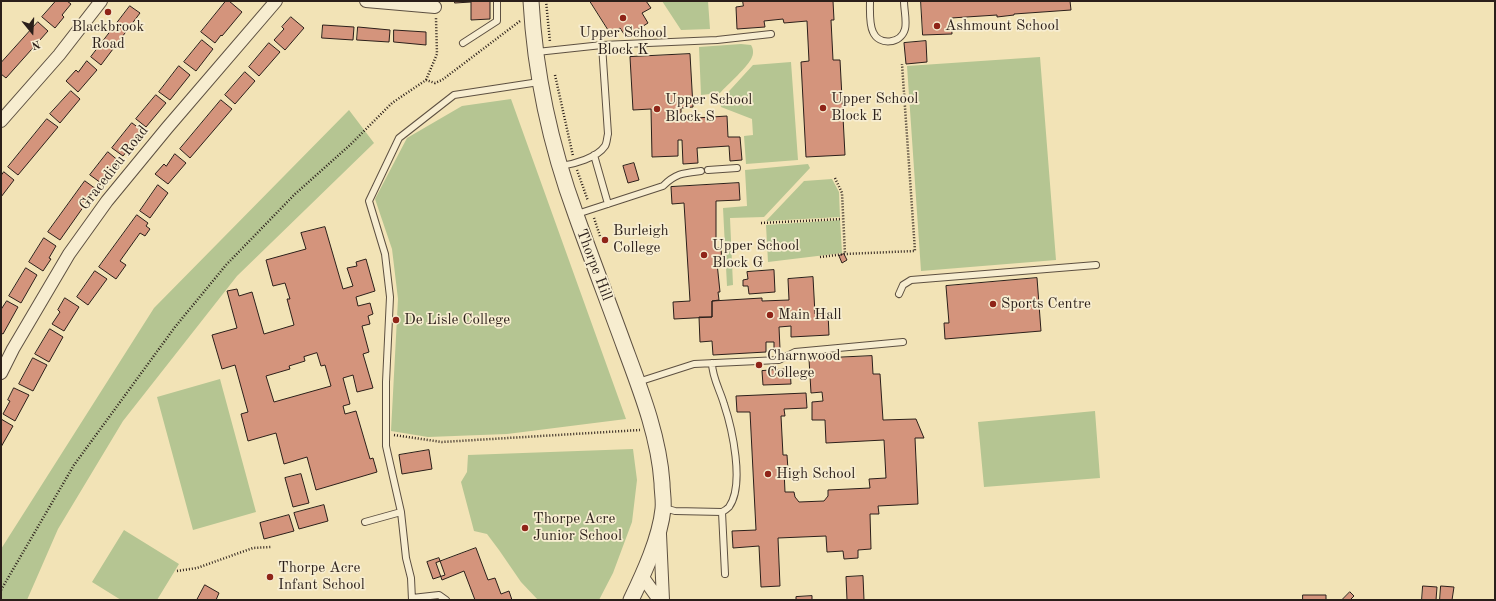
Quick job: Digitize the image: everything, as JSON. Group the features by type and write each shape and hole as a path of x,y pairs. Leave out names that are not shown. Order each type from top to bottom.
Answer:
{"street":[{"path":"1,121 59,55 101,1"},
{"name":"Gracedieu Road","path":"1,373 69,254 107,201 167,128 276,1"},
{"path":"366,1 435,7"},
{"name":"Thorpe Hill","path":"531,6 541,82 559,166 575,215 638,382 659,455 662,478 663,508 642,576 631,600"},
{"name":"Thorpe Hill","path":"659,525 663,600"},
{"path":"642,576 659,600"}],"lane":[{"path":"463,43 497,21 497,1"},
{"path":"870,1 873,33 878,39 885,42 894,41 900,37 904,31 904,1"},
{"path":"537,52 602,46 717,40 771,34"},
{"path":"559,166 575,164 594,155 605,146 608,134 602,46"},
{"path":"446,600 439,595 412,599 411,578 406,558 402,512 386,446 386,382 390,297 385,254 369,201 399,138 454,95 541,82"},
{"path":"594,155 608,204"},
{"path":"575,215 663,186 670,179 679,174 705,170 737,168"},
{"path":"899,294 903,285 910,280 1096,265"},
{"path":"638,382 694,364 779,360 795,352 903,342"},
{"path":"663,508 675,511 722,512 729,508 733,497 737,475 732,433 724,403 712,371 712,363"},
{"path":"365,522 402,512"},
{"path":"722,512 725,574"}],"path":[{"path":"426,80 434,83 442,80 531,6 546,1"},
{"path":"1,590 74,465 185,314 226,265 295,194 350,145 392,103 426,80 437,54 435,7"},
{"path":"820,257 845,254 915,251 902,64"},
{"path":"834,178 842,193 842,219 845,254"},
{"path":"761,224 842,219"},
{"path":"386,434 442,442 652,429"},
{"path":"177,571 197,568 253,548 271,547"}],"green space":[{"path":"662,1 708,1 710,29 681,30"},
{"path":"741,44 751,45 753,49 753,55 747,65 720,93 701,95 699,47"},
{"path":"1040,57 1056,260 921,271 907,66"},
{"path":"791,62 798,160 746,164 744,136 753,135 752,119 721,107 720,101 753,65"},
{"path":"511,99 626,419 507,434 428,437 391,431 398,299 392,249 375,199 407,138 462,106"},
{"path":"349,110 374,143 237,276 123,421 58,529 27,600 1,600 1,549 154,308"},
{"path":"808,164 810,168 764,217 730,218 733,285 727,286 723,208 747,206 745,170"},
{"path":"832,179 839,192 840,217 766,221 804,181"},
{"path":"840,220 842,253 768,262 766,225"},
{"path":"220,379 256,512 193,530 157,397"},
{"path":"1095,411 1100,478 984,487 978,422"},
{"name":"Thorpe Acre Junior School","path":"633,449 637,480 632,522 613,573 599,600 538,600 521,582 487,534 474,531 461,482 467,472 468,455"},
{"path":"124,530 179,564 157,600 121,600 92,582"}],"building":[{"path":"56,1 67,1 71,4 62,15 64,17 55,28 42,17"},
{"path":"226,1 229,1 242,12 215,43 201,32"},
{"path":"455,1 490,1 490,19 471,20 471,2 455,3"},
{"name":"Upper School Block K","path":"590,1 646,1 651,8 642,13 648,23 626,37 620,28 611,34"},
{"name":"Upper School Block E","path":"743,1 833,1 834,20 831,20 833,60 840,60 845,155 806,157 801,62 809,61 807,21 784,23 783,19 764,21 765,27 737,29 736,7 743,6"},
{"name":"Ashmount School","path":"921,1 1070,1 1071,10 1014,14 997,17 997,15 951,18 952,34 923,35"},
{"path":"130,6 140,13 101,65 91,57"},
{"path":"291,17 304,28 285,50 274,40 284,29 282,27"},
{"path":"38,22 48,31 6,78 1,74 1,63"},
{"path":"323,25 354,27 353,40 322,38"},
{"path":"358,27 390,30 389,42 357,40"},
{"path":"394,30 426,32 426,45 394,42"},
{"path":"202,40 213,49 196,71 184,62"},
{"path":"926,41 927,62 906,64 904,43"},
{"path":"269,43 280,52 259,76 249,67"},
{"name":"Upper School Block S","path":"690,54 693,107 681,108 681,119 727,116 728,137 740,137 742,160 730,161 729,146 697,148 698,163 683,164 682,140 678,140 678,156 652,157 651,109 633,110 630,57"},
{"path":"87,61 97,70 78,92 66,81 76,70 78,72"},
{"path":"179,66 190,75 170,100 159,92"},
{"path":"245,72 255,81 235,104 225,95"},
{"path":"71,91 80,99 60,123 50,114"},
{"path":"156,95 166,103 146,127 136,119"},
{"path":"221,100 232,109 190,158 180,149"},
{"path":"47,119 58,127 18,175 8,167"},
{"path":"132,123 143,131 123,156 112,148"},
{"path":"108,152 120,162 112,174 110,172 101,183 90,175"},
{"path":"175,154 186,163 168,184 155,174 164,164 166,166"},
{"path":"634,163 639,180 628,183 623,166"},
{"path":"4,172 14,180 1,197 1,176"},
{"path":"85,181 96,189 60,240 48,232"},
{"name":"Upper School Block G","path":"739,183 740,200 716,201 716,248 721,248 722,263 717,263 720,292 718,292 719,300 712,301 712,317 674,319 673,302 690,301 684,203 672,204 671,187"},
{"path":"158,185 168,193 150,218 140,211"},
{"path":"137,215 148,223 146,226 150,229 145,236 140,233 120,261 126,265 116,279 99,267"},
{"path":"325,227 343,289 353,286 347,268 357,266 356,262 366,259 375,291 356,297 358,306 370,303 373,314 368,316 370,324 362,326 369,352 363,354 373,388 357,392 353,375 343,378 350,404 343,406 345,414 356,411 370,459 373,458 377,472 316,490 307,457 284,464 276,433 248,441 241,414 248,412 235,365 222,369 212,335 237,328 227,291 237,289 239,296 252,292 264,334 294,325 287,299 290,299 285,283 273,286 266,260 306,249 301,233","holes":["317,353 321,366 325,365 331,386 274,402 266,376 290,369 289,366 305,361 304,357"]},
{"path":"44,238 56,246 49,258 51,259 43,271 29,262"},
{"path":"844,254 847,260 842,263 839,256"},
{"path":"26,268 37,275 21,303 9,296"},
{"path":"774,270 775,292 749,294 748,286 743,286 743,280 748,279 747,272"},
{"path":"95,271 107,279 88,305 77,297"},
{"name":"Main Hall","path":"813,277 815,314 828,313 829,335 791,337 791,326 779,327 780,349 774,350 774,342 766,342 766,352 713,355 712,341 700,342 699,317 712,317 712,301 762,298 762,301 789,300 788,279"},
{"name":"Sports Centre","path":"1037,278 1041,331 945,339 944,323 949,323 946,286"},
{"path":"65,298 79,307 64,331 52,324 60,312 58,310"},
{"path":"7,301 18,307 3,334 1,333 1,310"},
{"path":"50,329 63,337 49,362 35,354"},
{"name":"High School","path":"872,356 873,374 880,374 883,420 916,419 924,438 915,438 918,504 878,506 879,514 870,514 871,549 858,550 858,558 844,559 843,551 827,552 826,536 778,538 780,586 761,587 759,546 733,548 732,531 756,530 750,412 737,412 736,396 806,393 807,408 784,409 785,416 781,416 783,455 787,455 788,470 784,470 785,492 794,492 795,497 799,502 824,501 828,496 828,490 870,488 869,479 886,478 884,440 826,443 825,420 812,420 812,402 823,401 822,392 811,393 809,359"},
{"path":"33,358 47,365 33,391 19,384"},
{"path":"790,369 791,384 763,385 762,371"},
{"path":"14,388 29,395 15,421 3,414 10,401 8,400"},
{"path":"1,419 13,426 1,447"},
{"path":"429,450 432,469 402,474 399,455"},
{"path":"301,474 309,503 293,507 285,478"},
{"path":"324,505 328,521 299,529 294,513"},
{"path":"289,515 294,531 264,539 260,523"},
{"path":"476,548 488,580 495,578 501,594 509,591 512,600 475,600 464,571 442,580 436,563"},
{"path":"439,558 445,575 433,579 427,562"},
{"path":"863,576 864,600 847,600 846,577"},
{"path":"205,585 219,593 216,600 197,600"},
{"path":"1423,586 1437,587 1436,600 1422,600"},
{"path":"1441,586 1454,587 1452,600 1440,600"},
{"path":"1350,592 1354,596 1350,600 1342,600"},
{"path":"1303,595 1326,595 1326,600 1303,600"},
{"path":"812,596 812,600 796,600 796,597"}],"place":[{"name":"Blackbrook Road","path":"108,12"},
{"name":"Upper School Block K","path":"623,18"},
{"name":"Ashmount School","path":"937,26"},
{"name":"Upper School Block E","path":"823,108"},
{"name":"Upper School Block S","path":"657,109"},
{"name":"Burleigh College","path":"605,240"},
{"name":"Upper School Block G","path":"704,255"},
{"name":"Sports Centre","path":"993,304"},
{"name":"Main Hall","path":"770,315"},
{"name":"De Lisle College","path":"396,320"},
{"name":"Charnwood College","path":"759,365"},
{"name":"High School","path":"768,474"},
{"name":"Thorpe Acre Junior School","path":"525,528"},
{"name":"Thorpe Acre Infant School","path":"270,577"}]}
